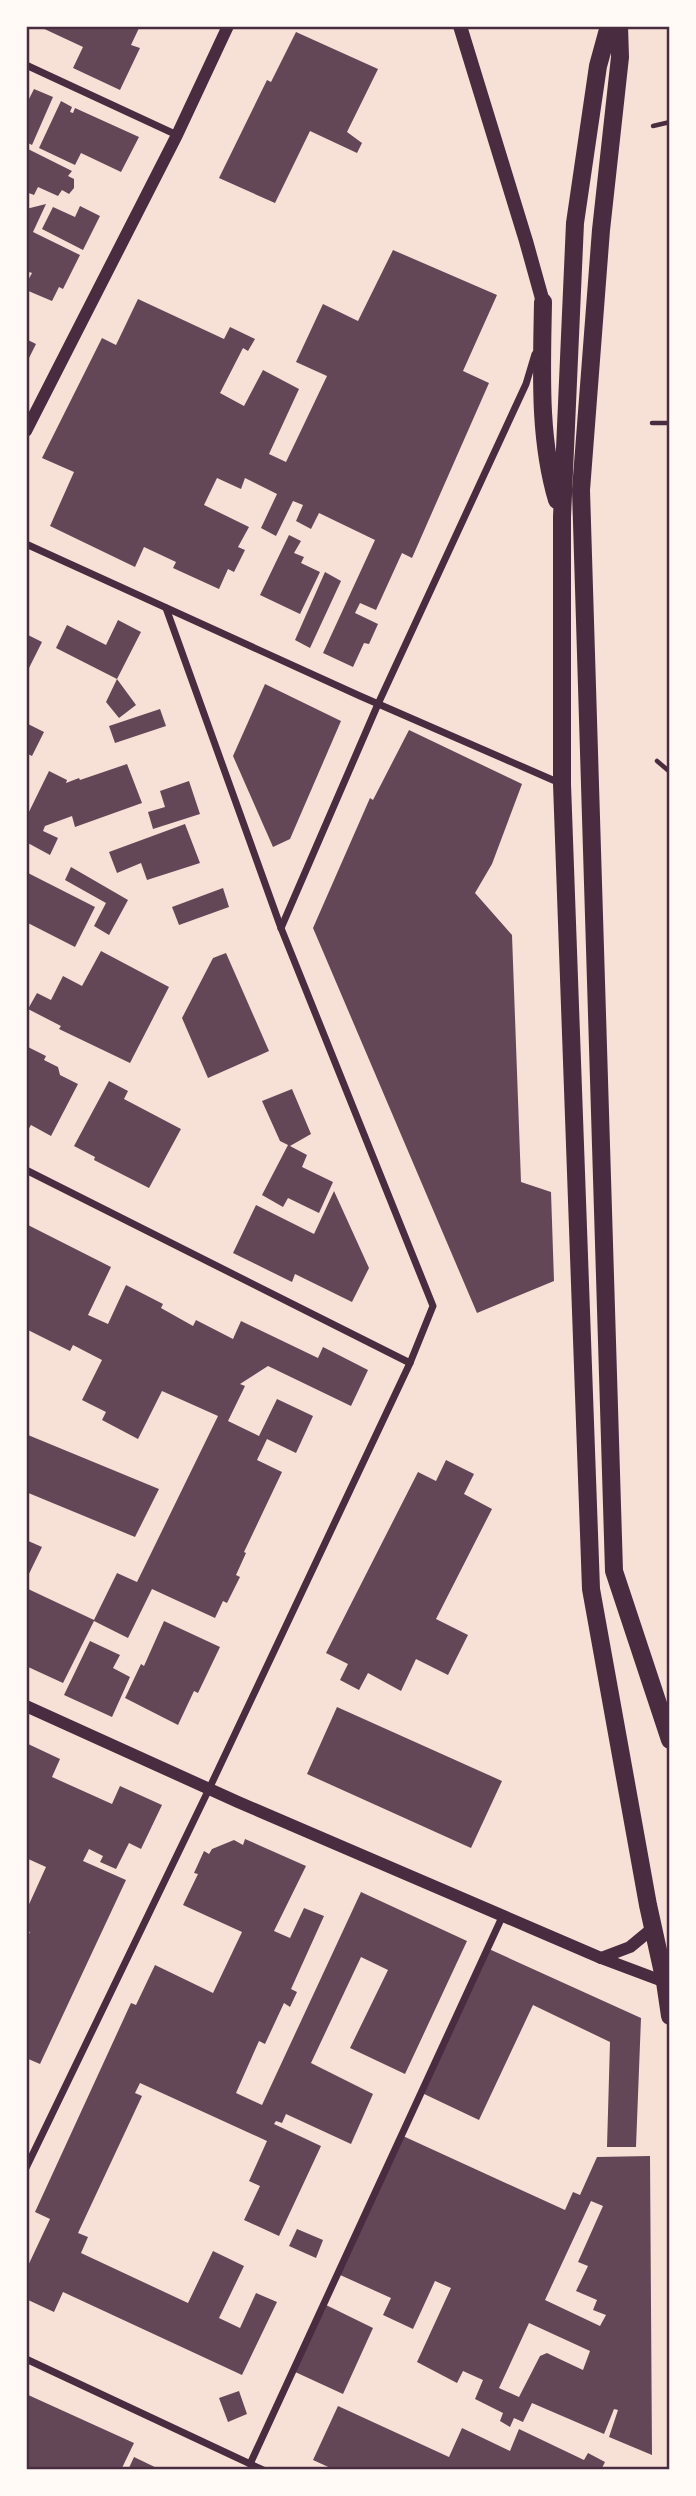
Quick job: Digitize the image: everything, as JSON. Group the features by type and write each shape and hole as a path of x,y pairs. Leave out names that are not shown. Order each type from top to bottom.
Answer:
{"main road":[{"path":"460,26 542,302 542,390 547,451 552,485 562,516"},
{"path":"609,26 598,66 575,223 562,516 562,784 591,1589 653,1928 668,1984 670,2016"},
{"path":"618,26 620,57 601,230 582,490 613,1558 614,1571 670,1740"}],"street":[{"path":"26,431 177,135 228,26"},
{"path":"26,65 177,135"},
{"path":"281,928 378,704 526,384 537,348 542,302"},
{"path":"26,544 378,704 562,784"},
{"path":"26,2168 209,1789 410,1363 433,1306 281,928 166,608"},
{"path":"26,1170 410,1363"},
{"path":"26,1706 209,1789 601,1958 668,1984"},
{"path":"250,2464 503,1915"},
{"path":"601,1958 630,1947 653,1928"},
{"path":"26,2359 262,2470"}],"path":[{"path":"653,126 670,122"},
{"path":"652,424 670,423"},
{"path":"657,761 670,772"}],"building":[{"path":"38,26 140,26 131,45 140,48 120,90 73,68 83,47"},
{"path":"296,32 378,69 347,132 362,143 357,153 310,131 275,203 219,178 267,80 271,82"},
{"path":"34,89 53,97 32,145 26,142 26,105"},
{"path":"61,101 72,107 70,112 73,113 75,108 139,137 121,172 81,153 75,165 39,148"},
{"path":"26,148 72,171 68,176 74,179 74,188 69,194 62,190 58,196 38,187 34,195 26,192"},
{"path":"46,204 33,232 80,255 63,289 59,287 52,301 26,290 32,273 26,271 26,209"},
{"path":"80,206 100,216 83,250 42,229 53,207 75,217"},
{"path":"393,250 497,295 463,371 489,383 412,558 402,553 376,610 360,603 355,613 378,624 369,644 364,643 353,667 323,653 375,540 319,513 311,529 296,521 303,505 293,501 276,536 261,528 277,494 245,478 241,489 217,478 204,505 249,527 238,547 245,550 234,572 228,569 219,589 173,568 176,562 144,547 135,567 50,526 74,472 42,458 102,338 116,345 138,299 224,339 230,327 255,339 248,351 243,348 220,393 244,406 263,370 299,389 269,454 286,462 327,376 296,362 323,304 358,321"},
{"path":"26,339 36,344 26,364"},
{"path":"289,535 301,541 294,553 304,557 301,563 320,572 300,614 260,595"},
{"path":"325,572 341,581 310,648 295,640"},
{"path":"118,620 141,632 117,679 56,648 67,625 106,645"},
{"path":"26,634 42,642 26,674"},
{"path":"117,679 136,705 119,718 106,702"},
{"path":"265,684 341,721 290,839 273,847 233,756"},
{"path":"160,709 166,726 115,743 109,726"},
{"path":"26,723 44,732 32,756 26,753"},
{"path":"409,730 522,784 492,864 475,893 512,935 521,1182 551,1192 554,1281 477,1313 313,928 370,798 373,800"},
{"path":"127,764 142,803 75,827 72,816 45,826 43,831 58,838 50,855 26,842 26,818 49,771 67,780 66,783"},
{"path":"189,781 200,814 153,829 148,812 165,807 160,791"},
{"path":"185,824 200,863 147,880 141,863 117,873 109,852"},
{"path":"71,867 128,900 109,935 94,926 106,903 65,880"},
{"path":"26,872 95,907 75,947 26,922"},
{"path":"223,888 229,907 179,925 172,907"},
{"path":"101,951 169,987 130,1063 59,1029 61,1026 28,1009 37,993 51,1000 63,976 82,986"},
{"path":"226,953 269,1051 208,1078 182,1018 213,958"},
{"path":"26,1046 46,1056 44,1060 58,1067 60,1075 78,1084 51,1136 31,1125 26,1133"},
{"path":"109,1081 128,1091 124,1099 181,1129 149,1188 94,1160 95,1157 74,1146"},
{"path":"292,1089 311,1134 290,1146 307,1155 302,1167 333,1182 319,1213 288,1198 283,1207 262,1195 288,1145 280,1141 262,1101"},
{"path":"334,1191 369,1268 352,1302 295,1274 292,1282 233,1253 256,1205 314,1234"},
{"path":"26,1224 111,1267 88,1315 108,1324 126,1285 163,1304 161,1308 193,1326 196,1320 233,1339 241,1321 318,1358 323,1347 368,1370 351,1406 268,1366 240,1384 245,1386 228,1421 259,1436 277,1399 313,1416 296,1453 267,1439 257,1460 282,1472 244,1552 246,1553 236,1575 240,1577 227,1603 223,1601 215,1618 152,1589 128,1638 94,1621 63,1683 26,1666 26,1588 94,1620 117,1573 137,1582 218,1416 162,1391 138,1439 102,1420 106,1412 82,1400 102,1360 73,1345 70,1351 26,1329"},
{"path":"28,1435 159,1489 135,1537 26,1492"},
{"path":"446,1460 474,1474 464,1494 492,1509 436,1619 468,1635 448,1675 416,1659 401,1691 368,1673 359,1690 340,1680 348,1664 326,1653 418,1472 436,1481"},
{"path":"26,1540 42,1547 26,1580"},
{"path":"164,1621 220,1647 198,1693 194,1691 178,1725 125,1698 141,1664 144,1666"},
{"path":"90,1641 120,1655 113,1668 130,1677 112,1717 64,1695"},
{"path":"337,1707 502,1781 471,1848 307,1774"},
{"path":"26,1743 60,1759 52,1777 112,1804 120,1786 162,1805 141,1849 129,1843 116,1869 100,1862 103,1856 89,1849 83,1861 126,1880 40,2064 26,2058 26,1940 30,1932 26,1930 26,1911 46,1867 26,1858"},
{"path":"245,1839 306,1866 274,1931 290,1938 304,1908 324,1916 291,1989 297,1992 290,2007 284,2003 265,2044 259,2041 236,2093 262,2105 361,1892 467,1941 405,2074 350,2048 388,1970 361,1957 311,2063 373,2094 351,2144 286,2114 282,2123 276,2121 274,2124 321,2146 279,2236 244,2220 260,2186 249,2181 267,2141 140,2083 135,2093 142,2096 78,2233 88,2237 81,2253 188,2303 213,2251 244,2266 219,2318 240,2328 256,2293 277,2302 242,2375 63,2292 54,2312 26,2299 26,2270 50,2219 35,2212 131,2003 136,2005 155,1965 213,1993 242,1932 183,1905 198,1874 194,1873 204,1851 209,1854 212,1849 234,1840 243,1845"},
{"path":"489,1949 641,2018 636,2147 607,2147 610,2042 533,2005 479,2120 422,2093"},
{"path":"403,2136 565,2210 573,2192 580,2195 597,2157 650,2156 652,2455 609,2437 618,2410 614,2409 604,2434 532,2403 523,2422 514,2418 510,2427 500,2421 503,2413 475,2399 483,2380 463,2371 457,2383 417,2362 451,2288 435,2281 413,2329 383,2315 391,2298 338,2274","holes":["591,2201 603,2206 578,2262 588,2266 576,2291 597,2300 593,2310 606,2315 600,2326 545,2300","529,2323 590,2351 583,2370 547,2353 540,2356 519,2397 499,2388"]},
{"path":"297,2229 323,2240 316,2258 289,2246"},
{"path":"324,2304 373,2328 343,2394 293,2371"},
{"path":"239,2391 247,2414 228,2422 219,2398"},
{"path":"26,2394 134,2443 121,2470 26,2470"},
{"path":"338,2406 449,2457 462,2428 510,2451 519,2429 584,2460 588,2453 605,2462 601,2470 335,2470 313,2460"},
{"path":"134,2457 161,2470 128,2470"}]}
